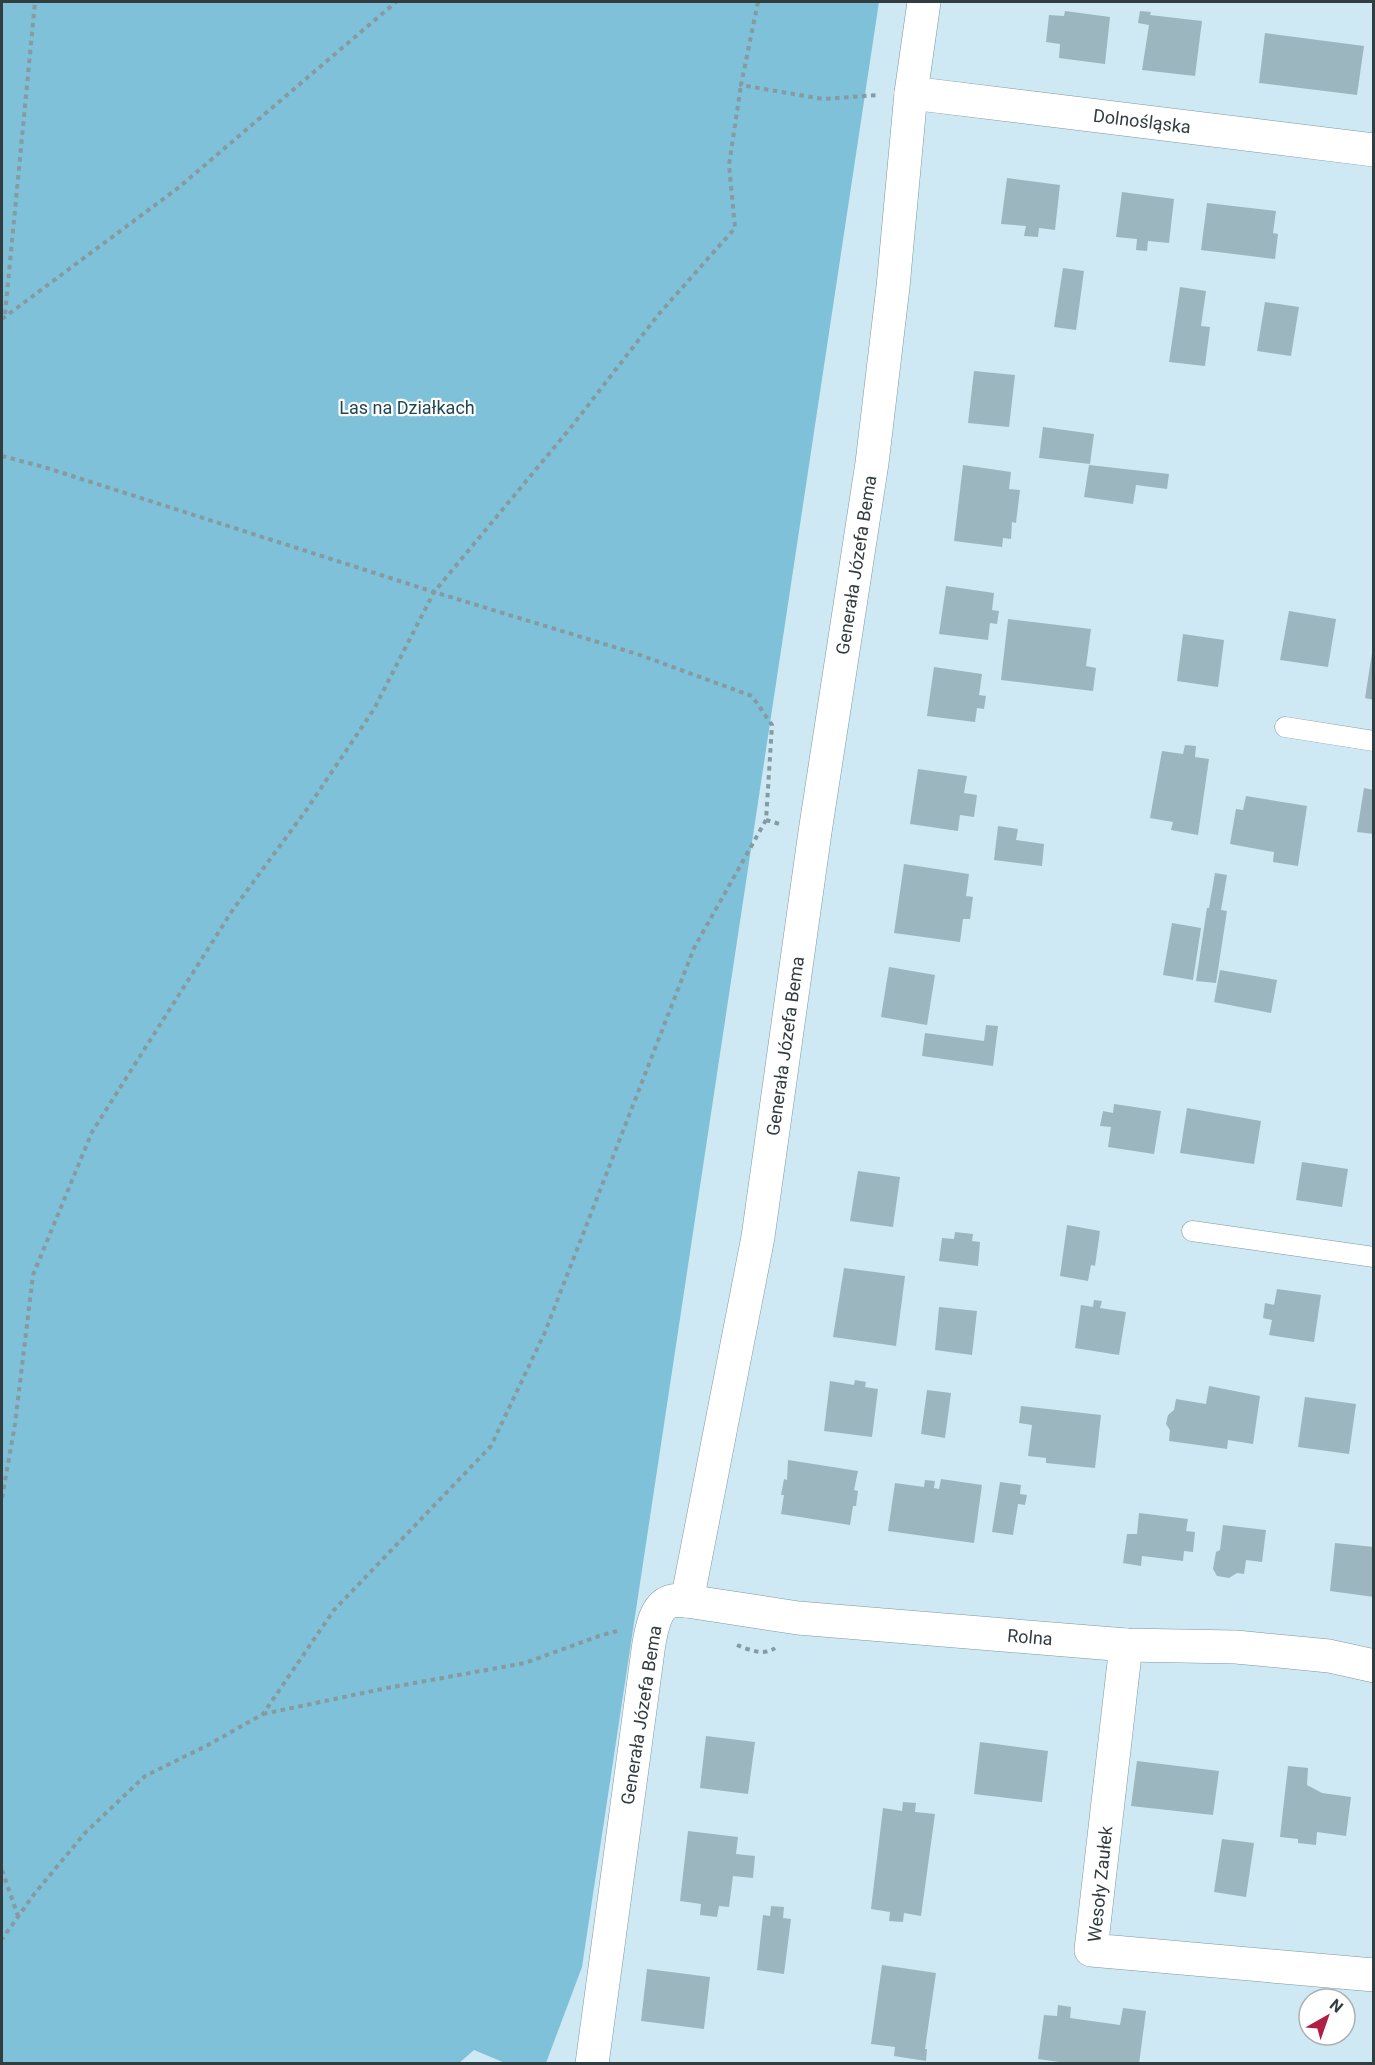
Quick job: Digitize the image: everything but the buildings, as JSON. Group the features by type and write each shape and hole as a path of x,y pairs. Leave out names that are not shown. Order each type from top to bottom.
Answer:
{"street":[{"name":"Generała Józefa Bema","path":"592,2064 653,1623 662,1606 672,1601 687,1601 758,1237 817,821 872,463 893,287 911,93 924,2"},
{"name":"Dolnośląska","path":"911,93 1374,150"},
{"name":"Rolna","path":"687,1601 798,1618 1126,1645 1236,1647 1329,1656 1374,1666"},
{"name":"Wesoły Zaułek","path":"1126,1645 1091,1950 1374,1975"}],"lane":[{"path":"1285,728 1374,741"},
{"path":"1192,1231 1374,1257"}],"path":[{"path":"3,317 35,2"},
{"path":"3,317 178,188 396,2"},
{"path":"2,1498 15,1424 33,1275 92,1132 232,911 307,809 374,709 434,592 572,426 658,315 735,228 729,165 741,85 758,2"},
{"path":"741,85 823,99 911,93"},
{"path":"2,456 44,467 434,592 637,654 752,696 772,725 766,820 694,948 546,1332 491,1446 334,1610 262,1714"},
{"path":"2,1939 85,1833 145,1776 208,1745 262,1714 525,1663 599,1636 653,1623"},
{"path":"2,1870 18,1916"}],"green space":[{"name":"Las na Działkach","path":"2,2 879,2 582,1967 546,2063 505,2063 474,2050 458,2064 10,2064 2,2062"}]}
